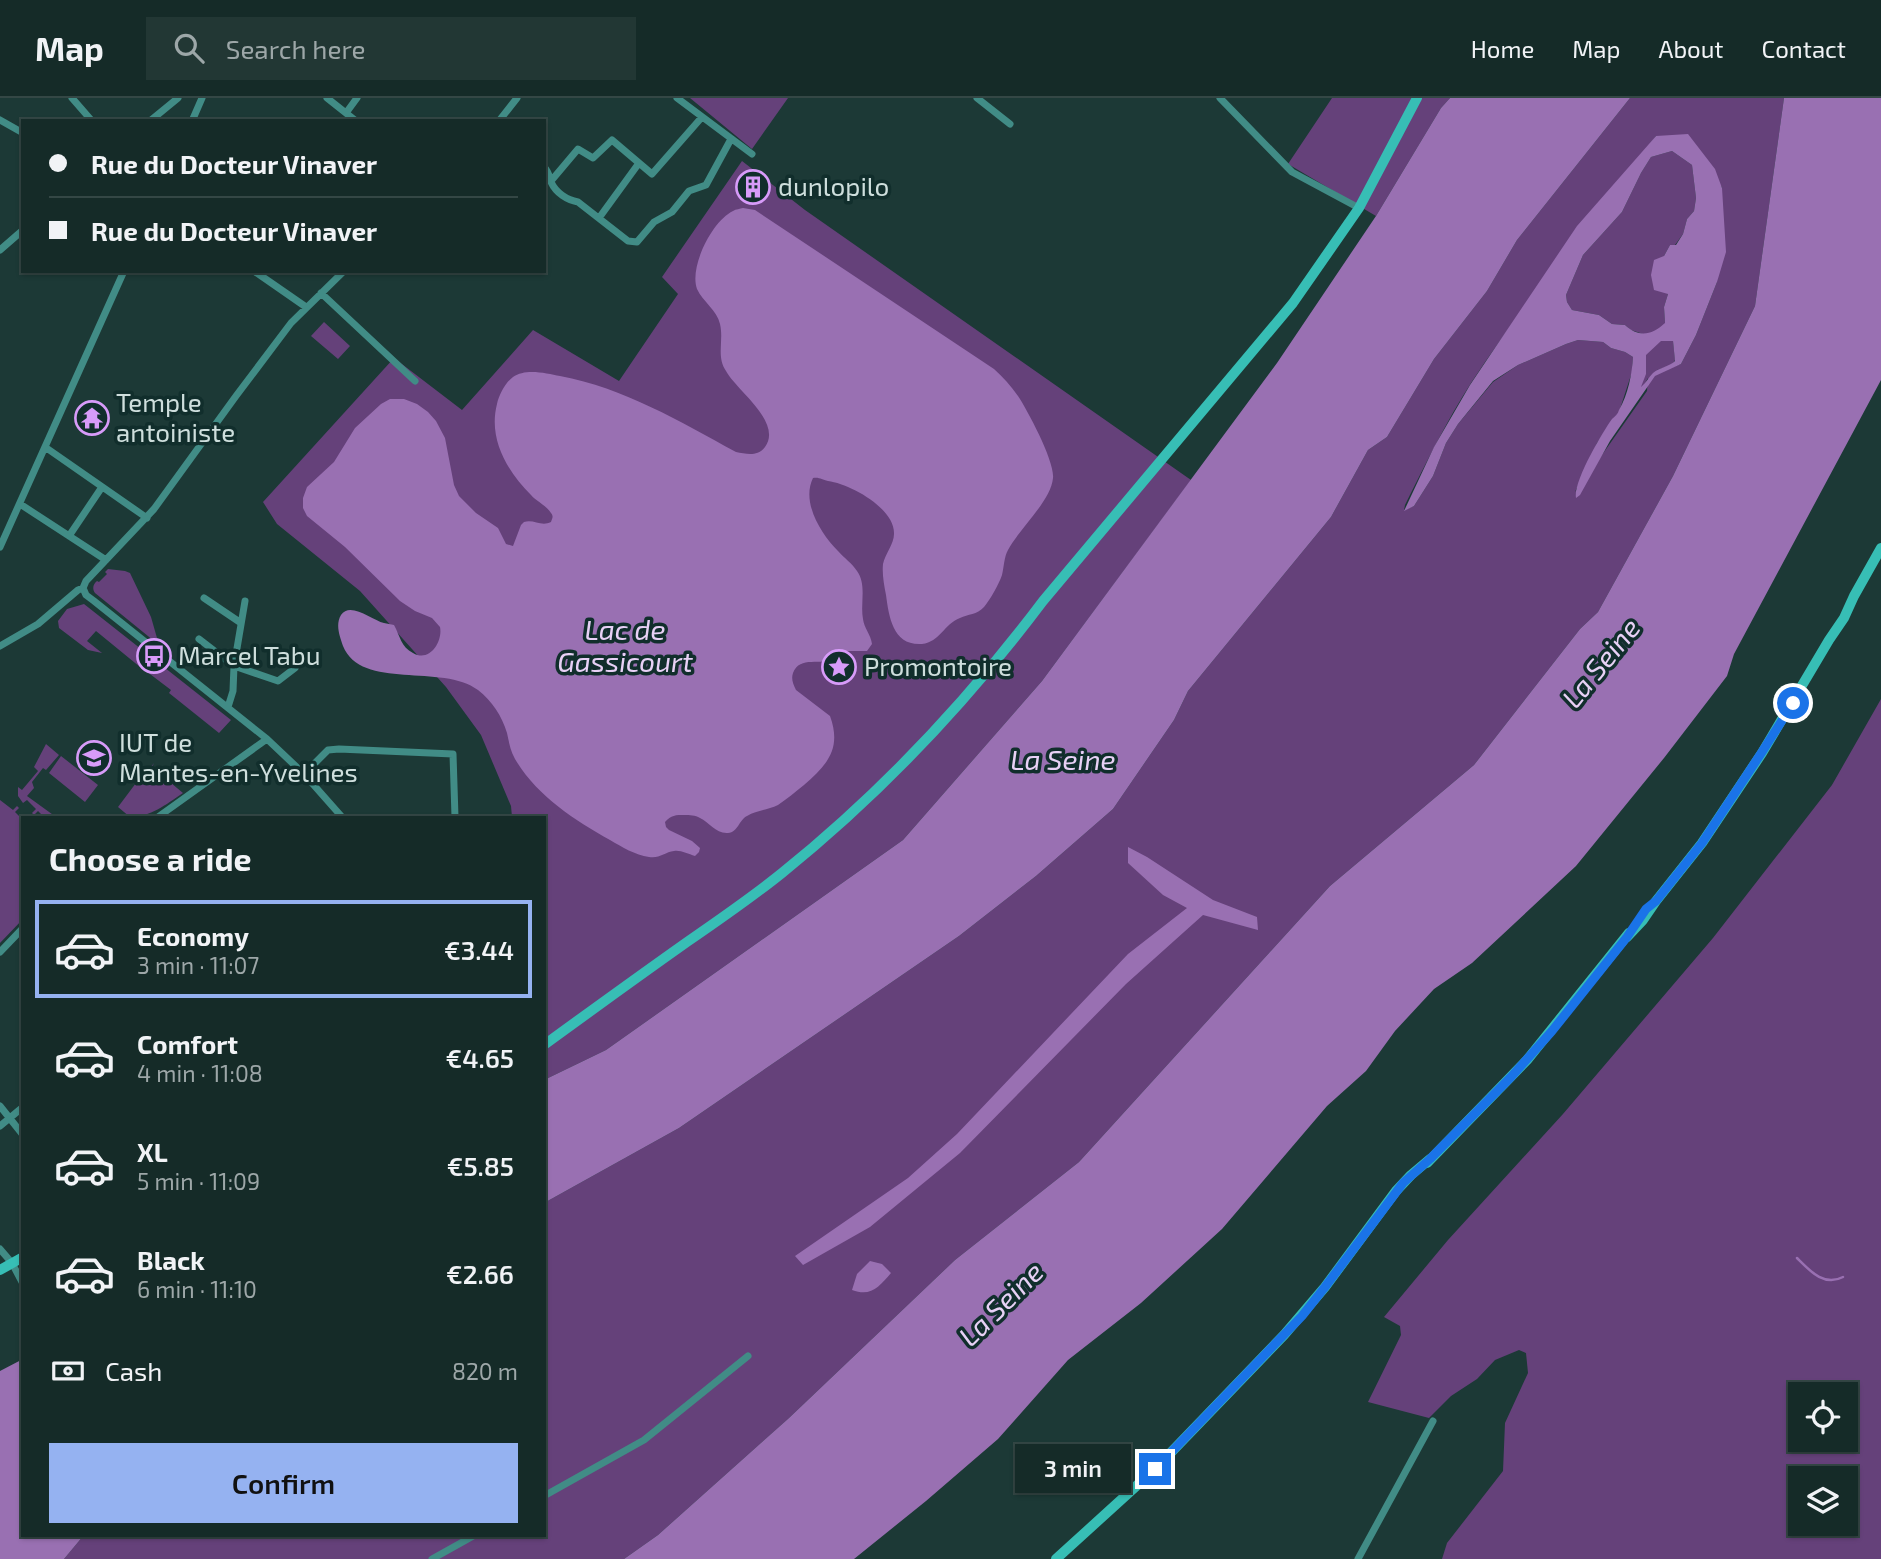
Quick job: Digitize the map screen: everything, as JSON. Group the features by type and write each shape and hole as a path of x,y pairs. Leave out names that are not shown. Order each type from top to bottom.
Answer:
{"main road":[{"path":"546,1044 782,873 844,821 938,728 1293,303 1359,208 1417,98"},
{"path":"1049,1559 1105,1516 1155,1469 1284,1335 1325,1287 1377,1218 1430,1159 1527,1060 1638,927 1712,827 1793,703 1844,608 1854,596 1881,548"},
{"path":"0,1270 21,1259"},
{"path":"1056,1559 1065,1549"}],"street":[{"path":"72,98 90,119"},
{"path":"152,119 178,98"},
{"path":"193,119 202,98"},
{"path":"327,98 354,119"},
{"path":"346,113 357,98"},
{"path":"677,98 752,154"},
{"path":"977,98 1010,124"},
{"path":"1220,98 1292,172 1359,208"},
{"path":"500,119 515,99"},
{"path":"551,181 578,149 593,158 612,140 652,174 702,117"},
{"path":"0,120 21,132"},
{"path":"546,168 554,188 569,201 578,202 628,241 637,242 653,222 672,212 688,191 706,185 731,139"},
{"path":"599,218 639,163"},
{"path":"0,250 21,232"},
{"path":"0,547 123,273"},
{"path":"257,273 306,307"},
{"path":"0,646 38,624 83,588 86,581 147,518 278,338 342,273"},
{"path":"321,293 415,381"},
{"path":"45,447 147,518"},
{"path":"69,536 102,487"},
{"path":"20,504 106,560"},
{"path":"83,588 93,601 267,739 304,774 341,816"},
{"path":"204,598 241,623"},
{"path":"228,707 233,691 233,666 245,601"},
{"path":"199,639 233,666 278,681 295,668"},
{"path":"159,816 267,739"},
{"path":"304,774 328,750 453,754 455,816"},
{"path":"0,952 21,930"},
{"path":"0,1106 21,1132"},
{"path":"0,1126 21,1109"},
{"path":"0,1249 21,1280"},
{"path":"546,1495 645,1440 748,1356"},
{"path":"1358,1559 1433,1421"},
{"path":"432,1559 471,1537"}],"shaded area":[{"path":"690,98 788,98 752,149"},
{"path":"1332,98 1450,98 1441,108 1376,216 1288,164"},
{"path":"1630,98 1784,98 1755,306 1673,476 1598,612 1580,629 1474,765 1330,886 1079,1162 955,1260 789,1418 658,1535 624,1559 64,1559 82,1537 546,1537 546,1202 679,1128 959,936 1036,876 1113,809 1174,720 1188,691 1331,517 1368,450 1387,437 1434,359 1487,291 1517,240","holes":["1656,136 1722,187 1717,282 1681,364 1657,370 1672,365 1675,360 1673,341 1665,323 1664,307 1668,294 1664,256 1670,245 1675,245 1683,234 1687,219 1694,211 1696,198 1692,165 1672,151 1651,157 1622,212 1583,255 1566,295 1572,310 1599,315 1612,324 1625,325 1643,334 1646,362 1640,388 1648,378 1647,391 1575,492 1597,443 1619,412 1632,372 1633,357 1603,342 1578,340 1518,365 1493,382 1458,424 1446,443 1433,476 1414,506 1404,510 1436,443 1471,383 1538,289"]},
{"path":"742,161 805,210 1191,480 1042,681 903,840 606,1050 546,1079 546,816 512,816 511,806 481,735 446,687 360,591 277,524 263,502 394,358 462,410 533,330 619,381 678,294 662,277"},
{"path":"324,322 350,346 338,359 311,336"},
{"path":"108,569 130,573 151,617 159,645 95,593 95,584 107,574 105,572"},
{"path":"84,604 231,720 219,733 142,668 144,665 156,672 144,663 140,667 96,631 87,641 102,653 88,650 59,628 58,621 67,609"},
{"path":"1881,699 1881,1559 1442,1559 1447,1543 1503,1471 1505,1423 1528,1373 1526,1353 1519,1350 1495,1360 1477,1379 1451,1396 1429,1418 1368,1402 1401,1335 1400,1326 1384,1317 1448,1240 1563,1114 1713,938 1832,785"},
{"path":"46,744 59,755 46,770 43,768 32,782 34,788 27,796 55,816 43,816 38,811 34,815 32,813 36,809 27,800 23,803 18,796 18,787 22,790 38,771 34,767"},
{"path":"61,756 98,785 85,802 49,773"},
{"path":"154,763 151,769 157,773 161,769 163,771 160,775 168,781 172,777 174,779 171,783 183,793 151,813 129,816 118,807 142,775 144,776"},
{"path":"0,800 13,810 17,806 19,808 15,812 21,818 21,921 0,943"}],"water":[{"name":"La Seine","path":"1450,98 1630,98 1517,240 1487,291 1434,359 1387,437 1368,450 1331,517 1188,691 1174,720 1113,809 1036,876 959,936 679,1128 546,1202 546,1079 606,1050 903,840 1042,681 1277,363 1376,216 1441,108"},
{"path":"1784,98 1881,98 1881,380 1734,654 1727,676 1664,758 1576,866 1472,963 1434,989 1395,1031 1366,1071 1327,1106 1222,1229 1141,1303 1068,1360 998,1439 854,1559 624,1559 658,1535 789,1418 955,1260 1079,1162 1330,886 1474,765 1580,629 1598,612 1673,476 1755,306"},
{"path":"1688,134 1715,169 1722,188 1726,252 1696,335 1681,364 1655,376 1610,441 1576,498 1579,481 1589,458 1625,398 1633,357 1603,342 1578,340 1518,365 1493,381 1458,424 1446,443 1433,476 1414,506 1404,511 1434,447 1470,385 1577,226 1656,136","holes":["1672,151 1692,165 1696,198 1694,211 1687,219 1683,234 1676,245 1670,245 1664,256 1654,260 1651,275 1654,290 1668,294 1664,307 1665,323 1655,330 1640,333 1625,325 1612,324 1599,315 1572,310 1566,295 1583,255 1622,212 1651,157","1661,341 1673,341 1675,361 1653,373 1641,387 1646,374 1646,355"]},
{"name":"Lac de Gassicourt","path":"743,208 755,210 994,369 1013,389 1028,413 1050,461 1053,478 1047,496 1008,550 1001,579 984,607 955,621 933,640 922,644 905,640 891,621 883,564 894,534 887,515 859,492 837,483 813,478 809,497 811,507 825,536 860,576 863,588 863,619 872,644 867,651 840,651 835,659 829,661 801,664 793,673 796,690 830,716 834,738 830,755 819,770 788,798 778,805 747,816 731,832 720,832 694,816 672,817 665,822 666,827 692,841 700,848 699,852 695,856 677,851 649,857 629,850 596,832 545,795 515,759 499,715 478,690 463,682 445,678 384,673 353,660 343,646 339,631 339,619 345,611 355,611 394,625 406,648 419,655 430,653 434,649 440,627 432,618 400,601 345,547 307,516 303,508 303,498 307,487 334,462 355,428 381,404 390,399 404,399 417,404 436,421 445,438 454,485 459,496 476,513 498,528 506,544 513,546 524,522 547,523 551,522 552,517 549,510 514,476 497,442 495,430 497,404 507,382 518,374 529,372 584,381 629,397 672,417 736,452 759,452 765,447 769,437 768,427 723,365 718,319 697,289 695,280 699,257 710,234 725,216"},
{"path":"1128,847 1213,900 1257,917 1258,930 1203,915 1126,984 960,1153 870,1227 803,1265 795,1256 908,1178 957,1134 1128,954 1187,908 1163,895 1128,863"},
{"path":"870,1261 882,1264 891,1273 870,1291 852,1290 857,1274"},
{"path":"21,1360 21,1537 82,1537 64,1559 0,1559 0,1371"}],"waterway":[{"path":"1797,1258 1824,1279 1836,1280 1843,1277"}],"place":[{"name":"dunlopilo","path":"753,187"},
{"name":"Temple antoiniste","path":"92,418"},
{"name":"Marcel Tabu","path":"154,656"},
{"name":"Promontoire","path":"839,667"},
{"name":"IUT de Mantes-en-Yvelines","path":"94,758"}],"route":[{"path":"1155,1469 1302,1316 1403,1183 1511,1077 1552,1031 1646,909 1656,901 1702,843 1793,703"}]}
